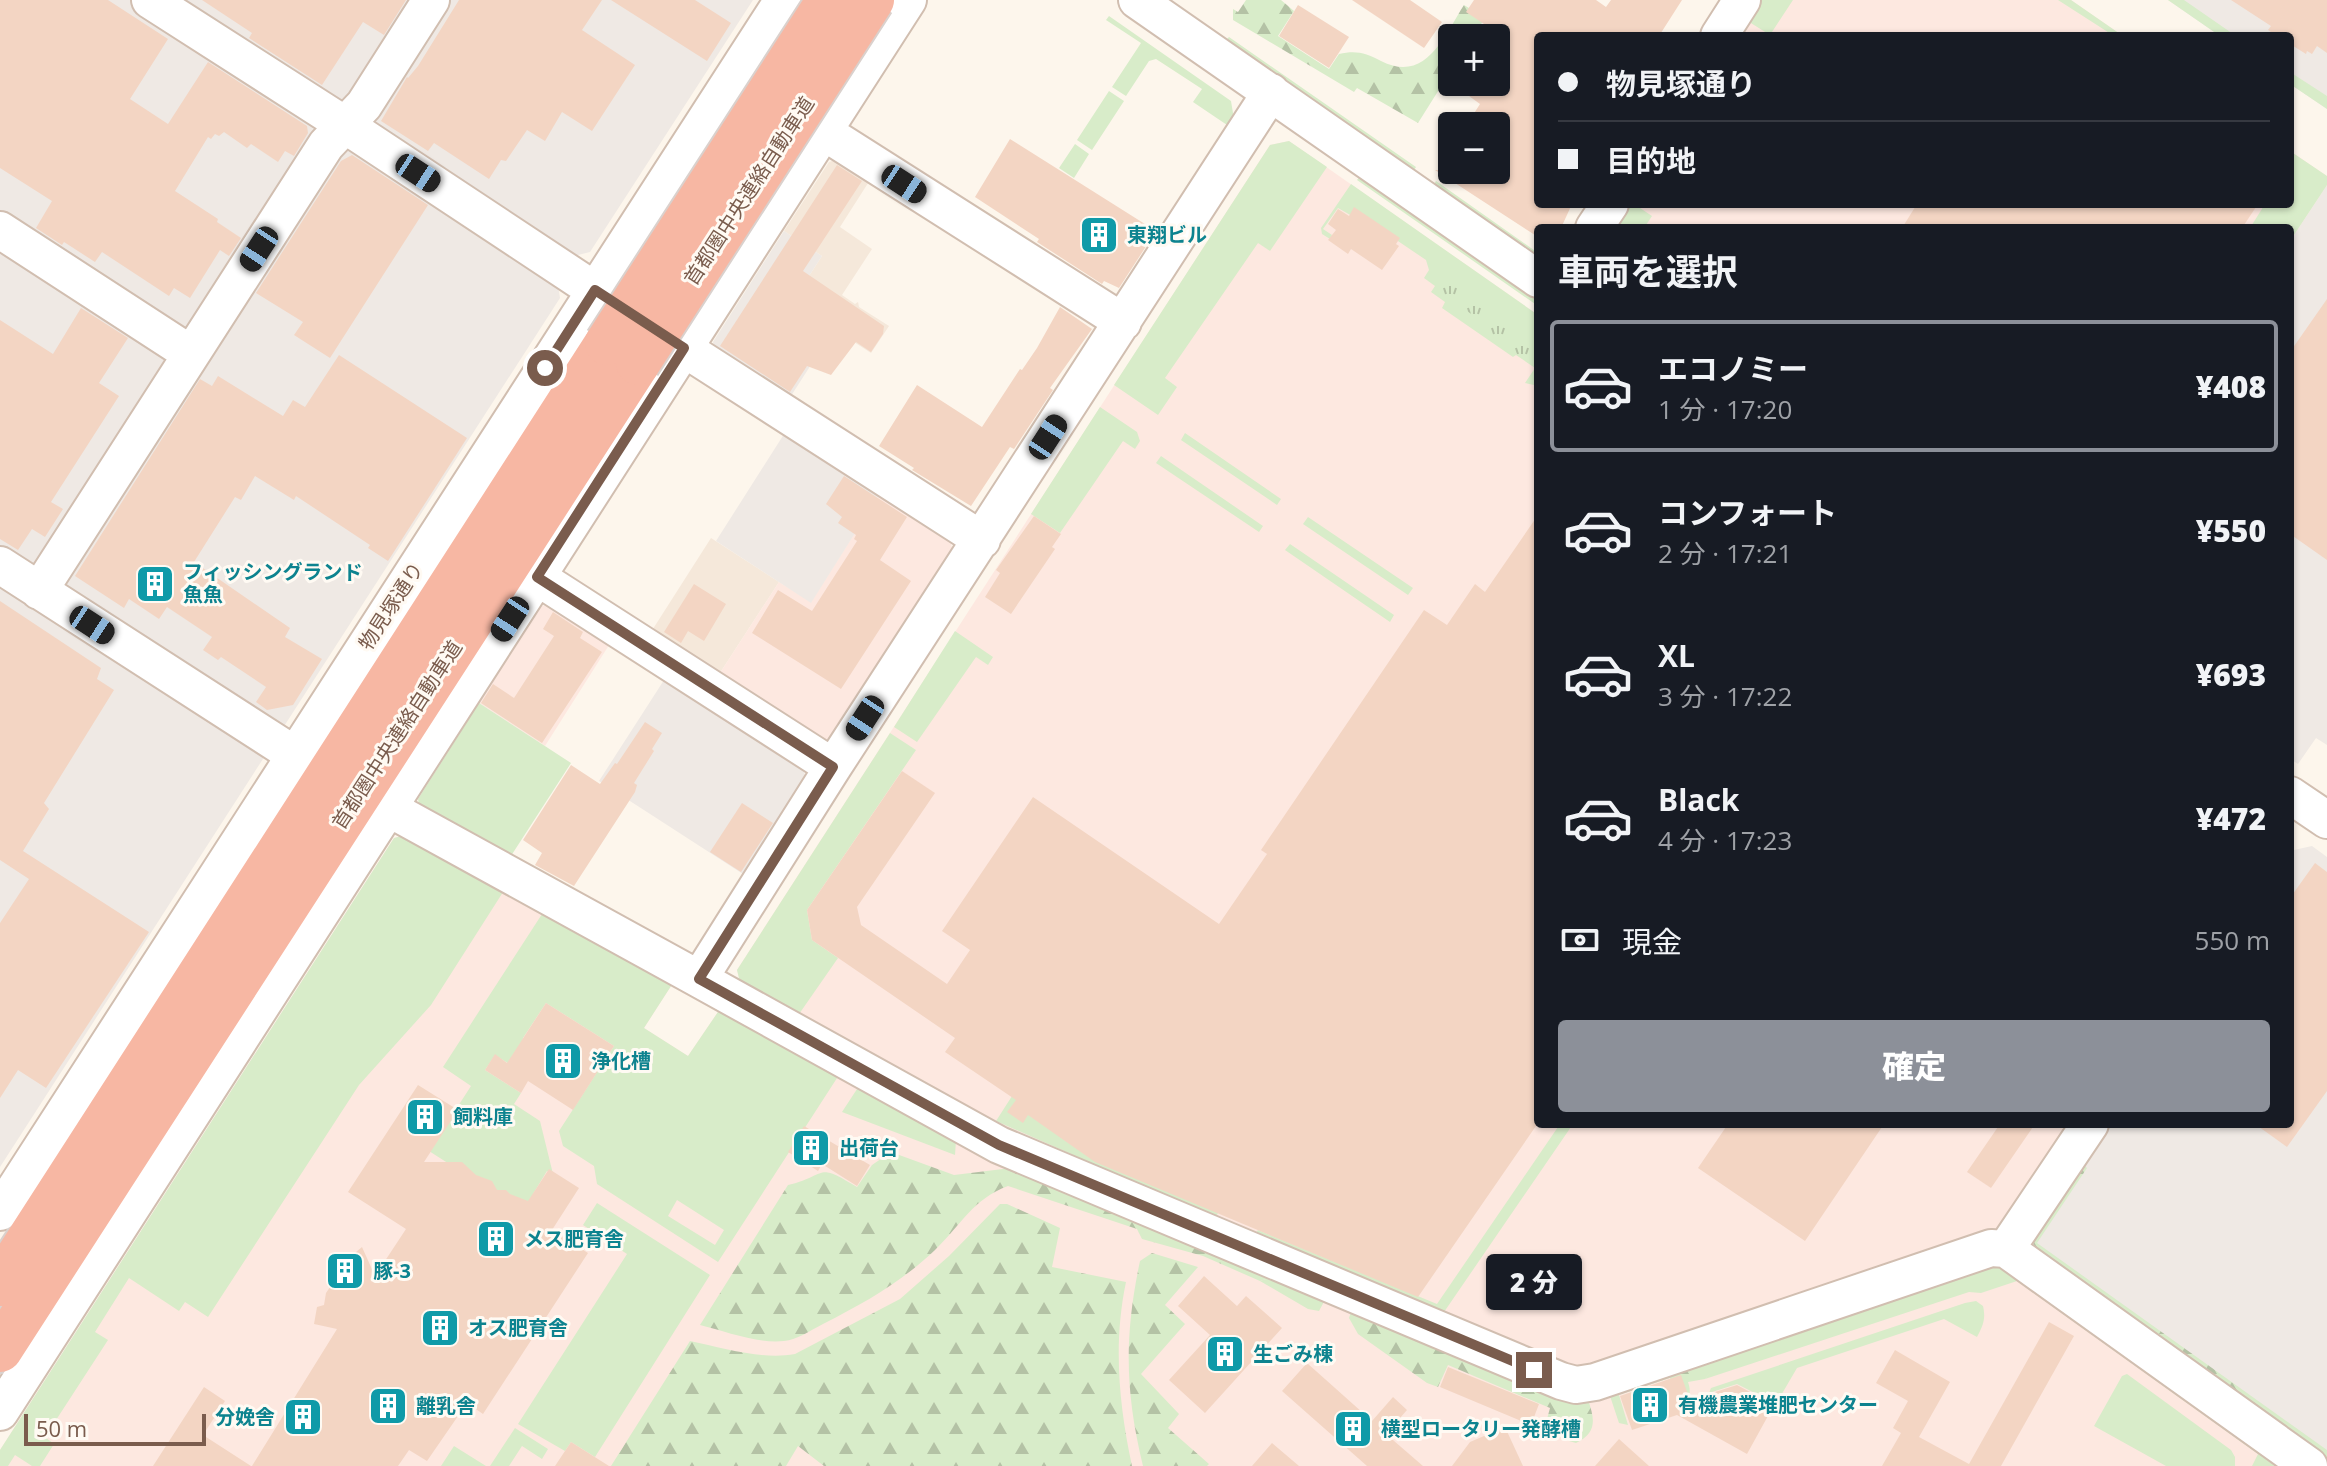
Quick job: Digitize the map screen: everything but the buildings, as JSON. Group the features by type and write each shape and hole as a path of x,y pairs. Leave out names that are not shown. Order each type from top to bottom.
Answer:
{"highway":[{"name":"首都圏中央連絡自動車道","path":"0,1350 622,353 829,0"},
{"name":"首都圏中央連絡自動車道","path":"0,1284 622,353 872,0"}],"street":[{"path":"150,0 982,540"},
{"path":"39,591 326,145 364,105 431,0"},
{"name":"物見塚通り","path":"0,1212 783,0"},
{"path":"0,1412 908,0"},
{"path":"1137,0 1534,276"},
{"path":"1722,32 1742,0"},
{"path":"699,979 1271,92"},
{"path":"824,132 1123,322"},
{"path":"0,230 191,354"},
{"path":"0,565 295,755"},
{"path":"537,577 833,767"},
{"path":"388,808 999,1145 1576,1385 1595,1382 1991,1248 2006,1249 2309,1466"},
{"path":"2006,1249 2087,1128"}],"shaded area":[{"path":"0,0 753,0 590,252 570,257 557,280 560,298 0,1167"},
{"path":"1759,0 2071,0 2117,32 1739,32"},
{"path":"2168,0 2327,0 2327,109 2294,87 2294,32 2214,32"},
{"path":"1289,141 1534,312 1534,1128 2069,1128 2006,1222 1991,1233 1589,1368 1570,1368 1007,1135 741,986 737,970 1270,145"},
{"path":"2294,154 2327,176 2327,185 2294,235 2294,224 1614,224 1624,208 2294,208"},
{"path":"838,159 870,180 840,227 872,249 842,295 855,304 858,302 859,307 889,326 871,353 792,302 822,256 784,231 829,162"},
{"path":"2327,185 2327,745 2316,738 2298,764 2294,762 2294,235"},
{"path":"784,231 822,256 792,302 834,329 789,399 715,352 713,342"},
{"path":"786,431 881,492 811,603 716,541"},
{"path":"881,492 949,537 954,555 836,737 818,741 718,676 779,582 811,602"},
{"path":"711,538 779,582 718,676 651,632"},
{"path":"552,604 611,642 545,746 479,703 541,606"},
{"path":"666,677 803,765 806,783 746,876 599,781"},
{"path":"405,835 673,983 644,1028 688,1056 720,1009 1559,1395 1997,1260 2284,1466 0,1466 0,1450 394,838"},
{"path":"2312,846 2327,857 2327,1460 2035,1252 2032,1234 2104,1128 2294,1128 2294,850"}],"green space":[{"path":"1246,0 1281,0 1294,11 1278,36 1329,69 1339,54 1351,52 1366,54 1397,66 1410,66 1422,62 1438,46 1438,91 1418,123 1357,88 1354,92 1233,20 1233,9 1238,12"},
{"path":"1759,0 1793,0 1772,32 1765,32 1746,20"},
{"path":"2058,0 2071,0 2117,32 2108,32"},
{"path":"2168,0 2184,0 2230,32 2214,32"},
{"path":"1464,5 1485,18 1481,24 1452,24"},
{"path":"1109,16 1231,101 1234,119 1230,127 1193,102 1202,89 1156,59 1149,61 1126,96 1112,87 1141,43 1106,20"},
{"path":"1229,37 1416,167 1413,172 1225,41"},
{"path":"2294,75 2327,96 2327,109 2294,87"},
{"path":"1109,91 1124,101 1092,150 1077,140"},
{"path":"1289,141 1327,167 1270,251 1258,243 1165,378 1177,387 1158,415 1114,385 1270,145"},
{"path":"1075,144 1089,154 1074,178 1059,168"},
{"path":"2294,154 2327,176 2327,185 2294,235 2294,224 2252,224 2262,208 2294,208"},
{"path":"1361,175 1534,296 1534,303 1357,180"},
{"path":"1436,181 1534,250 1534,255 1433,186"},
{"path":"1351,184 1534,312 1534,367 1516,355 1513,357 1442,308 1445,302 1431,292 1435,286 1424,278 1429,270 1426,260 1355,212 1352,216 1338,208 1323,229 1332,235 1330,239 1322,234 1321,228"},
{"path":"1624,208 1640,208 1652,216 1647,224 1614,224"},
{"path":"1438,264 1534,329 1534,350 1527,361 1474,324 1477,318 1438,291 1442,285 1430,277"},
{"path":"1534,370 1534,385 1525,383"},
{"path":"1100,407 1137,432 1140,441 1135,449 1123,441 1060,533 1031,514"},
{"path":"1185,433 1281,499 1277,505 1181,440"},
{"path":"1161,456 1263,526 1259,532 1156,463"},
{"path":"1308,517 1413,588 1408,595 1303,524"},
{"path":"1290,544 1394,615 1390,622 1285,550"},
{"path":"955,631 993,657 988,665 976,657 917,742 894,727"},
{"path":"479,703 571,763 509,859 420,810 418,799"},
{"path":"890,733 916,750 807,910 812,940 838,958 797,1017 741,986 737,970"},
{"path":"405,835 505,889 431,1005 359,1085 208,1317 185,1302 179,1311 129,1278 95,1332 108,1340 45,1437 54,1444 40,1466 32,1466 15,1455 8,1466 0,1466 0,1450 394,838"},
{"path":"544,911 673,983 644,1028 688,1056 720,1009 839,1075 718,1262 597,1184 594,1166 563,1146 559,1131 614,1046 546,1003 523,1038 517,1069 495,1055 485,1070 521,1093 514,1104 540,1121 553,1174 547,1171 533,1194 535,1219 429,1151 471,1086 443,1067","holes":["677,1200 724,1230 715,1245 668,1216"]},
{"path":"1021,1082 1218,1213 1216,1217 1255,1234 1258,1230 1437,1304 1557,1128 1570,1128 1442,1315 1094,1170 1096,1165 996,1121"},
{"path":"859,1086 956,1140 955,1155 842,1112"},
{"path":"891,1152 954,1175 1011,1168 1266,1273 1266,1279 1260,1281 1203,1256 1142,1239 1137,1229 1008,1186 976,1205 935,1250 896,1282 799,1337 763,1341 700,1325 788,1185 828,1172 857,1187 872,1165"},
{"path":"2084,1165 2087,1168 2037,1243 2327,1450 2327,1460 2035,1252 2032,1234 2077,1167"},
{"path":"597,1203 710,1275 595,1457 571,1442 565,1451 518,1424 627,1254 583,1225"},
{"path":"1000,1204 1007,1204 1060,1228 1052,1267 1126,1282 1120,1328 1119,1374 1132,1466 824,1466 798,1446 786,1466 611,1466 690,1341 756,1354 795,1354 900,1299 949,1256"},
{"path":"1152,1253 1198,1267 1165,1305 1185,1324 1141,1374 1179,1414 1168,1428 1209,1464 1207,1466 1143,1466 1130,1388 1129,1339 1140,1261"},
{"path":"1997,1260 2284,1466 2252,1466 2258,1454 2017,1281 1981,1293 1969,1292 1705,1379 1711,1371 1708,1359"},
{"path":"1266,1273 1326,1298 1319,1311 1308,1309 1260,1281 1266,1279"},
{"path":"1976,1301 1983,1306 1984,1315 1977,1337 1944,1319 1797,1368 1776,1404 1737,1384 1709,1393 1711,1388"},
{"path":"1352,1309 1588,1400 1593,1419 1591,1430 1576,1443 1569,1441 1573,1427 1547,1419 1550,1408 1448,1365 1438,1387 1427,1383 1358,1334 1349,1318"},
{"path":"1708,1359 1712,1371 1705,1379 1688,1382 1689,1397 1681,1409 1670,1378 1619,1395 1628,1425 1619,1423 1609,1393"},
{"path":"2127,1374 2231,1450 2235,1466 2166,1466 2094,1426 2122,1376"},
{"path":"515,1428 548,1449 542,1459 522,1446 509,1466 490,1466"},
{"path":"454,1446 486,1466 441,1466"}],"place":[{"name":"東翔ビル","path":"1099,235"},
{"name":"フィッシングランド 魚魚","path":"155,584"},
{"name":"浄化槽","path":"563,1061"},
{"name":"飼料庫","path":"425,1117"},
{"name":"出荷台","path":"811,1148"},
{"name":"メス肥育舎","path":"496,1239"},
{"name":"豚-3","path":"345,1271"},
{"name":"オス肥育舎","path":"440,1328"},
{"name":"生ごみ棟","path":"1225,1354"},
{"name":"有機農業堆肥センター","path":"1650,1405"},
{"name":"離乳舎","path":"388,1406"},
{"name":"分娩舎","path":"303,1417"},
{"name":"横型ロータリー発酵槽","path":"1353,1429"}],"route":[{"path":"545,368 595,290 684,348 537,577 833,767 699,979 999,1145 1534,1370"}]}
